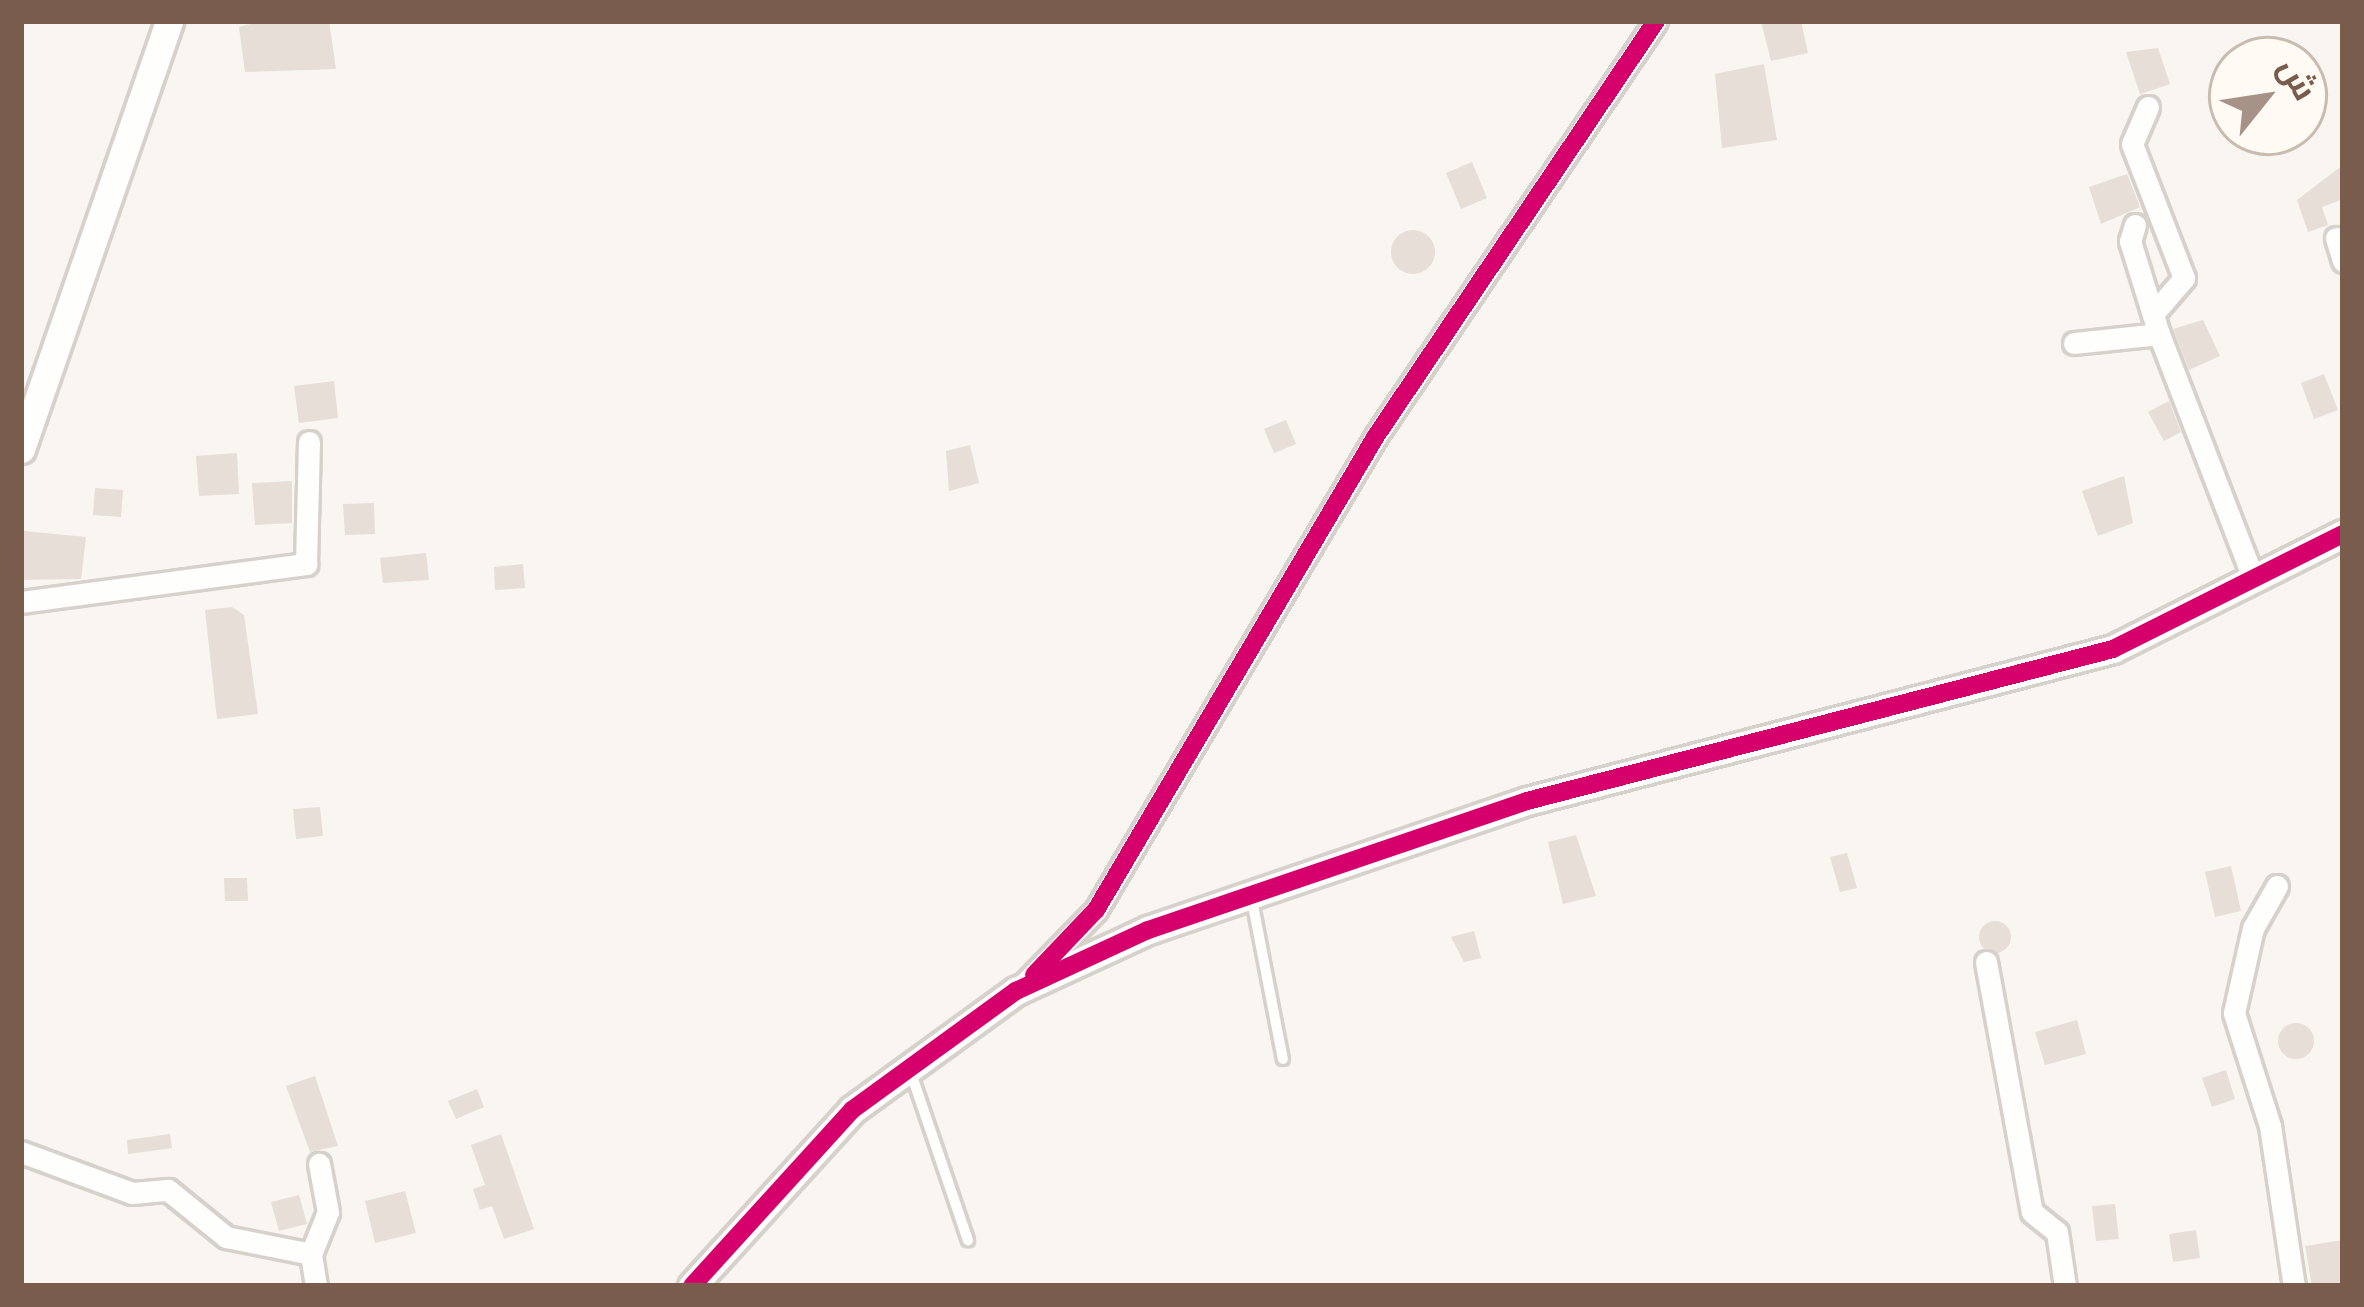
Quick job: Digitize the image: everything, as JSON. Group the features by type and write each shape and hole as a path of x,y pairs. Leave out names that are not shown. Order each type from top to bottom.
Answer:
{"street":[{"path":"21,448 170,21"},
{"path":"692,1286 852,1110 1016,991 1096,910 1376,436 1656,21"},
{"path":"2074,343 2156,324 2184,278 2132,144 2148,107"},
{"path":"2135,225 2129,241 2156,324 2253,578"},
{"path":"2336,238 2343,261"},
{"path":"21,602 306,564 309,442"},
{"path":"1016,991 1251,892 1606,779 2113,649 2343,534"},
{"path":"2277,886 2259,910 2234,1012 2270,1126 2294,1286"},
{"path":"1986,962 2032,1212 2057,1232 2065,1286"},
{"path":"21,1152 132,1192 168,1190 226,1237 310,1254"},
{"path":"316,1286 310,1254 328,1212 319,1164"}],"lane":[{"path":"1251,892 1283,1059"},
{"path":"910,1070 968,1240"}],"building":[{"path":"262,21 329,21 336,69 245,72 239,27"},
{"path":"1761,21 1801,21 1808,53 1771,61"},
{"path":"2158,48 2170,84 2140,94 2126,52"},
{"path":"1764,64 1777,140 1722,148 1715,74"},
{"path":"1472,162 1487,198 1461,209 1446,173"},
{"path":"2343,165 2343,199 2322,207 2328,225 2308,232 2297,200"},
{"path":"2127,174 2140,207 2101,224 2089,187"},
{"path":"1413,230 1429,236 1435,252 1429,268 1413,274 1397,268 1391,252 1397,236"},
{"path":"2203,320 2220,356 2189,370 2173,329"},
{"path":"2324,374 2338,410 2314,419 2301,383"},
{"path":"334,381 338,418 299,423 294,386"},
{"path":"2169,401 2181,432 2164,441 2148,412"},
{"path":"1286,420 1296,444 1274,453 1264,429"},
{"path":"970,445 979,483 949,491 946,451"},
{"path":"237,453 239,494 199,496 196,456"},
{"path":"2124,476 2133,523 2098,536 2082,491"},
{"path":"292,481 292,523 255,525 252,483"},
{"path":"95,488 123,490 121,517 93,515"},
{"path":"374,503 375,534 345,535 343,504"},
{"path":"24,531 86,537 81,579 21,580"},
{"path":"426,553 429,580 383,583 380,558"},
{"path":"523,564 525,588 495,590 494,567"},
{"path":"232,607 244,615 258,714 217,719 205,610"},
{"path":"320,807 323,836 296,839 293,809"},
{"path":"1576,835 1596,896 1563,904 1548,842"},
{"path":"1847,853 1857,888 1840,892 1830,857"},
{"path":"2231,866 2241,911 2215,917 2205,872"},
{"path":"224,878 247,878 248,901 225,901"},
{"path":"1995,921 2006,926 2011,937 2006,948 1995,953 1984,948 1979,937 1984,926"},
{"path":"1474,931 1481,958 1464,962 1451,937"},
{"path":"2077,1020 2086,1054 2045,1065 2035,1032"},
{"path":"2296,1023 2309,1028 2314,1041 2309,1054 2296,1059 2283,1054 2278,1041 2283,1028"},
{"path":"2226,1070 2235,1099 2212,1107 2202,1078"},
{"path":"315,1076 338,1146 310,1152 286,1086"},
{"path":"477,1089 484,1107 456,1119 448,1101"},
{"path":"170,1134 172,1148 128,1154 127,1140"},
{"path":"501,1134 534,1229 504,1239 492,1206 480,1210 473,1189 485,1185 471,1145"},
{"path":"405,1191 416,1233 375,1243 365,1201"},
{"path":"299,1195 307,1224 279,1231 271,1202"},
{"path":"2115,1204 2119,1239 2096,1241 2092,1206"},
{"path":"2196,1230 2200,1258 2173,1262 2169,1234"},
{"path":"2343,1240 2343,1286 2312,1286 2305,1246"}],"cycle path":[{"path":"1034,975 1096,910 1376,436 1656,21"},
{"path":"692,1286 852,1110 1016,991 1148,930 1527,801 2113,649 2343,534"}]}
